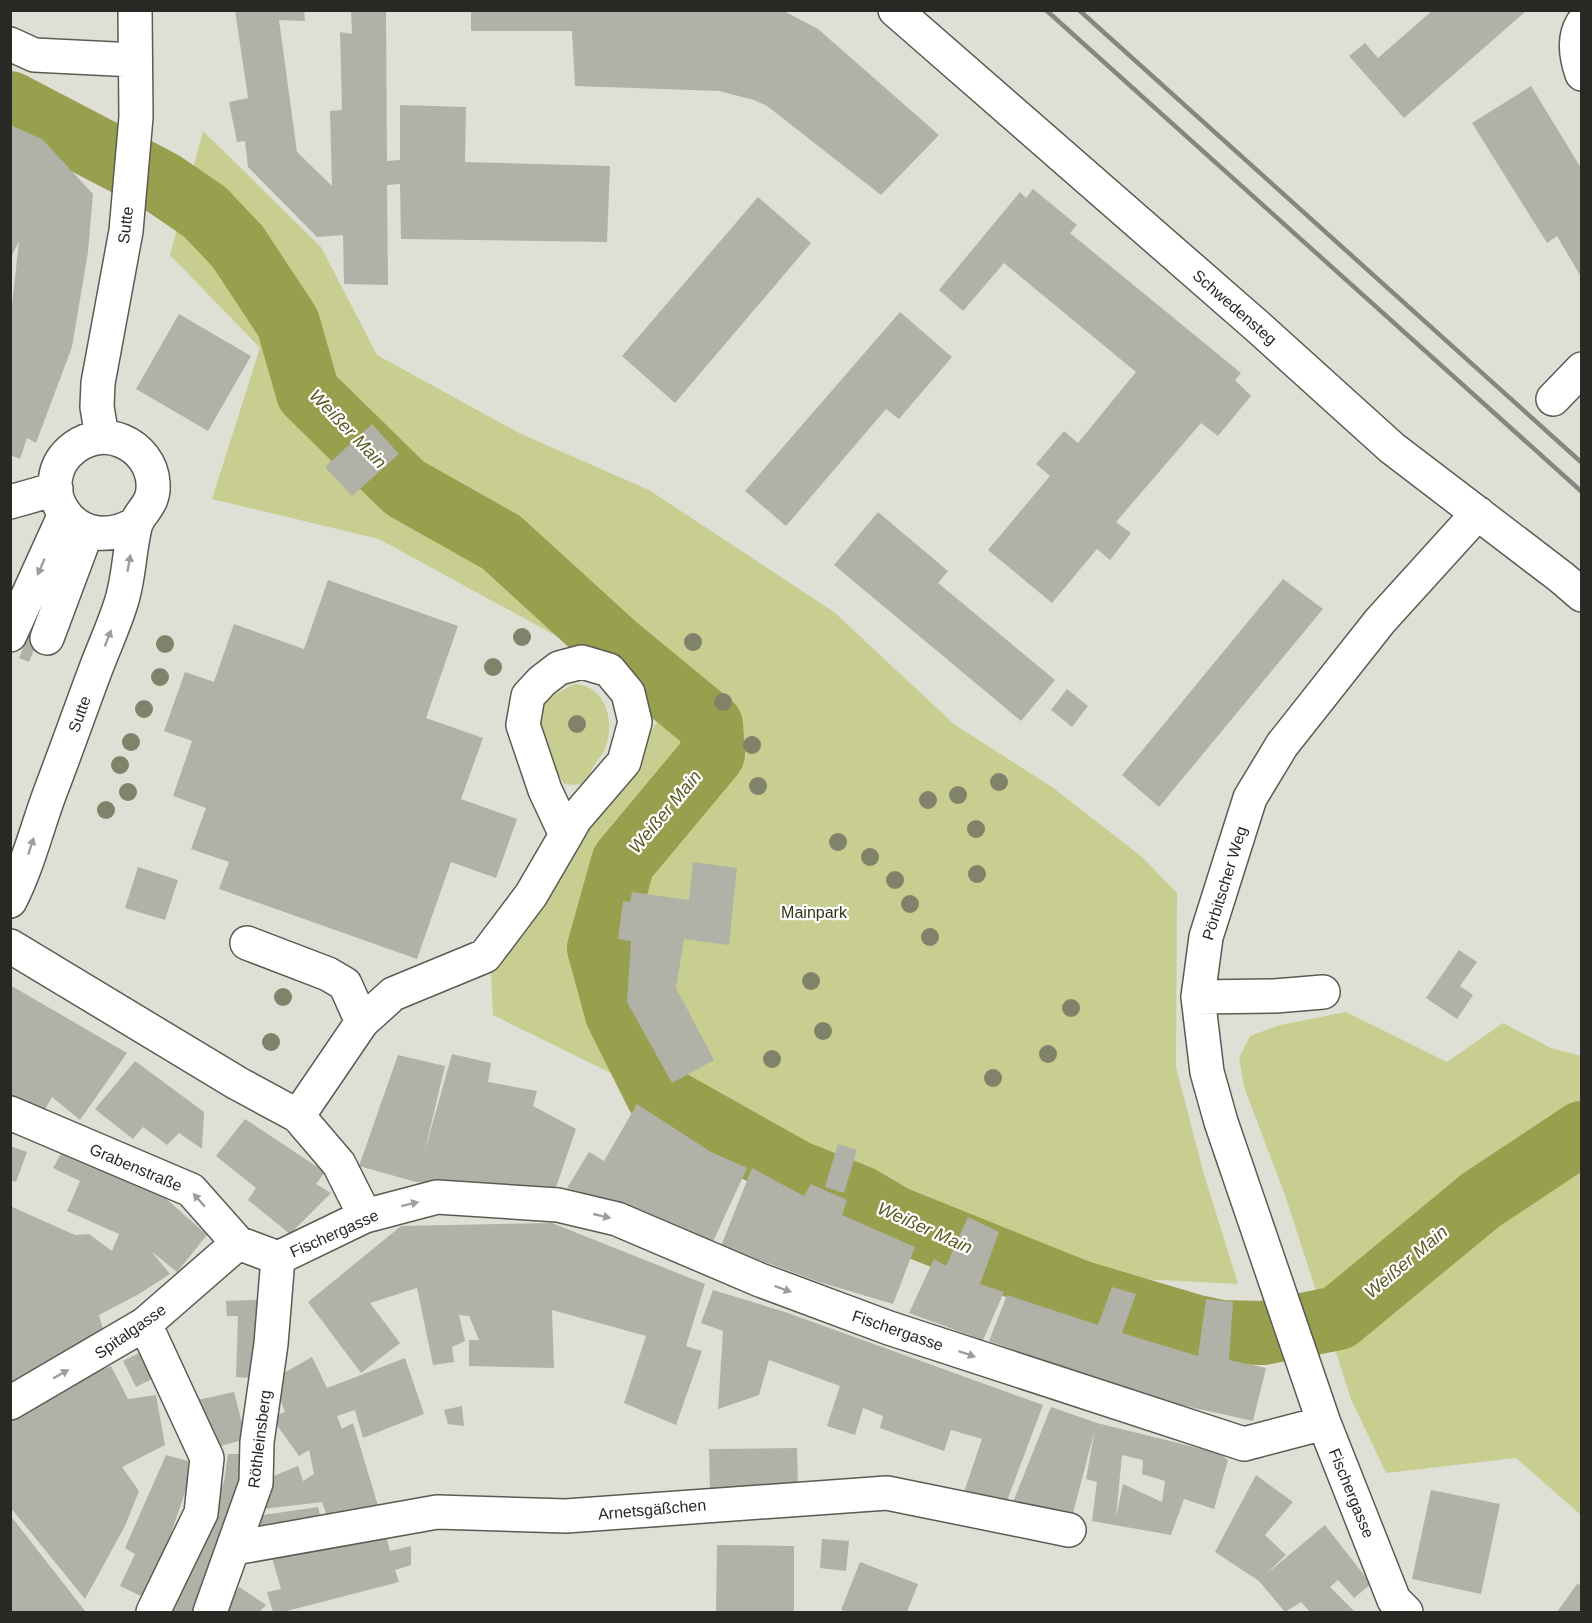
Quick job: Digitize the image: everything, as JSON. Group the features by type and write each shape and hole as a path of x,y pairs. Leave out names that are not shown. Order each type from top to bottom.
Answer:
{"street":[{"name":"Sutte","path":"10,901 122,602 135,524 152,498 153,483 150,468 142,455 130,445 102,437 97,407 98,383 126,231 136,117 135,10"},
{"name":"Schwedensteg","path":"895,10 1249,318 1392,448 1581,595"},
{"path":"1581,24 1576,34 1581,74"},
{"path":"10,44 34,55 135,60"},
{"path":"1553,399 1581,369"},
{"path":"47,638 69,511 57,474 68,454 86,440 102,437"},
{"path":"10,502 69,511 111,534 135,524"},
{"path":"10,635 69,511"},
{"name":"Pörbitscher Weg","path":"1324,1423 1232,1154 1207,1072 1198,997 1206,937 1250,798 1282,744 1380,621 1478,513"},
{"path":"298,1116 362,1022 393,994 485,956 531,894 566,835 575,819 624,762 635,722 628,693 609,670 582,662 559,668 542,681 528,696 523,725 545,790 566,835"},
{"path":"247,943 328,974 345,984 362,1022"},
{"path":"10,946 237,1083 298,1116 339,1164 365,1216"},
{"path":"1198,997 1275,996 1323,992"},
{"name":"Grabenstraße","path":"10,1113 191,1190 238,1243 278,1258"},
{"name":"Fischergasse","path":"278,1258 365,1216 437,1197 558,1206 616,1219 760,1280 889,1328 1244,1444 1324,1423 1394,1600 1406,1612"},
{"name":"Spitalgasse","path":"10,1403 111,1347 145,1324 238,1243"},
{"name":"Röthleinsberg","path":"210,1612 235,1548 256,1484 257,1442 271,1344 278,1258"},
{"path":"145,1324 207,1458 201,1513 153,1612"},
{"name":"Arnetsgäßchen","path":"235,1548 437,1512 566,1516 887,1493 1069,1530"}],"green space":[{"name":"Mainpark","path":"203,131 321,247 377,355 519,433 649,490 834,612 955,725 1052,787 1142,857 1177,893 1176,1067 1203,1171 1238,1284 1101,1277 967,1231 802,1167 493,1015 491,970 667,707 571,644 379,539 212,499 260,348 170,255"},
{"path":"574,684 585,686 601,698 606,707 609,727 604,750 586,781 572,785 564,784 550,757 542,726 540,706 552,696"},
{"path":"1346,1012 1447,1062 1503,1023 1551,1048 1581,1056 1581,1515 1516,1458 1386,1473 1351,1399 1285,1195 1244,1087 1239,1058 1250,1036 1280,1025"}],"building":[{"path":"235,10 304,10 305,21 279,20 297,152 332,186 330,111 342,110 340,32 352,34 351,10 386,10 387,161 400,160 400,105 466,107 465,162 610,166 607,242 401,239 400,184 387,185 388,285 344,284 343,235 317,237 248,167 245,141 237,142 229,102 248,98"},
{"path":"471,10 782,10 818,29 939,135 881,195 767,106 754,100 719,91 575,86 572,31 471,31"},
{"path":"1433,10 1527,10 1404,118 1349,56 1365,43 1378,58"},
{"path":"1531,86 1581,168 1581,277 1557,236 1547,243 1472,123"},
{"path":"10,125 42,139 93,194 88,252 72,347 36,443 27,438 20,459 10,455 10,323 19,241 10,260"},
{"path":"1033,189 1077,225 1070,233 1241,373 1235,380 1251,396 1218,436 1201,423 1116,522 1131,533 1110,560 1097,549 1052,603 988,550 1050,476 1036,464 1064,431 1078,443 1136,372 1004,263 963,311 939,290 1020,192 1026,198"},
{"path":"758,197 811,243 675,403 622,356"},
{"path":"900,312 952,357 899,419 886,409 786,526 745,491"},
{"path":"179,314 251,356 208,431 136,389"},
{"path":"372,424 399,454 352,496 325,467"},
{"path":"878,512 948,571 938,583 1055,680 1021,721 834,565"},
{"path":"1283,579 1323,609 1159,807 1122,775"},
{"path":"328,580 458,626 426,718 483,738 461,799 517,819 496,878 451,862 417,959 219,889 229,862 191,849 206,808 173,796 192,741 164,731 185,672 214,682 234,624 304,649"},
{"path":"43,600 53,604 29,662 19,658"},
{"path":"1067,689 1088,706 1072,727 1051,710"},
{"path":"693,862 737,868 729,945 684,939 676,988 714,1060 672,1083 627,1002 631,941 618,939 623,901 630,902 632,892 689,900"},
{"path":"138,867 178,880 165,920 125,908"},
{"path":"1459,950 1477,962 1460,986 1473,995 1457,1019 1426,998"},
{"path":"10,985 127,1053 80,1120 52,1097 44,1111 10,1094"},
{"path":"452,1054 491,1063 488,1082 537,1091 533,1106 576,1129 554,1193 514,1185 469,1187 416,1182 359,1166 398,1055 445,1066 424,1154"},
{"path":"135,1061 204,1112 202,1149 179,1133 167,1145 143,1127 133,1139 95,1109"},
{"path":"637,1104 711,1152 747,1168 711,1246 622,1205 567,1188 589,1152 604,1161"},
{"path":"245,1119 325,1172 316,1184 331,1193 290,1234 248,1200 256,1188 216,1156"},
{"path":"838,1144 857,1150 844,1193 825,1187"},
{"path":"10,1146 27,1152 16,1182 10,1180"},
{"path":"62,1152 153,1187 207,1235 177,1272 151,1251 170,1274 139,1294 99,1315 106,1339 10,1388 10,1305 13,1304 10,1303 10,1206 75,1235 89,1234 112,1251 119,1234 67,1211 80,1181 53,1168"},
{"path":"752,1168 804,1196 811,1184 847,1200 842,1215 915,1247 893,1304 819,1282 721,1246"},
{"path":"968,1217 999,1232 980,1284 1004,1292 983,1340 909,1313 934,1259 946,1266"},
{"path":"552,1223 705,1284 686,1346 702,1351 676,1425 624,1403 646,1336 552,1310 554,1368 469,1366 469,1340 479,1340 469,1316 459,1315 465,1341 452,1347 454,1362 433,1365 417,1288 370,1303 400,1343 361,1373 308,1302 401,1226"},
{"path":"1112,1287 1136,1294 1122,1333 1198,1356 1206,1299 1233,1302 1229,1360 1266,1368 1253,1421 1150,1398 989,1341 1007,1295 1098,1325"},
{"path":"713,1290 785,1312 1043,1405 1005,1506 963,1495 982,1439 951,1430 944,1451 880,1428 883,1416 863,1408 855,1435 827,1426 840,1386 769,1360 759,1395 718,1409 723,1331 701,1323"},
{"path":"257,1300 265,1359 251,1359 251,1378 236,1377 238,1316 227,1316 226,1301"},
{"path":"145,1350 158,1376 136,1387 123,1361"},
{"path":"312,1357 327,1388 405,1358 424,1414 363,1438 355,1410 337,1416 342,1429 353,1423 379,1509 331,1527 322,1502 263,1509 271,1477 298,1466 303,1481 314,1474 309,1450 299,1456 271,1417 285,1412 273,1379"},
{"path":"111,1366 128,1399 156,1395 165,1445 122,1467 139,1491 125,1526 85,1599 10,1507 10,1421 87,1375"},
{"path":"234,1392 246,1439 210,1449 193,1401"},
{"path":"462,1406 464,1426 448,1424 444,1410"},
{"path":"1051,1407 1097,1423 1218,1453 1228,1460 1214,1509 1184,1499 1171,1535 1092,1521 1097,1482 1086,1479 1095,1429 1071,1521 1009,1512","holes":["1122,1455 1143,1460 1142,1474 1165,1481 1162,1502 1123,1484 1116,1517"]},
{"path":"797,1448 798,1487 710,1489 709,1449"},
{"path":"228,1454 251,1454 195,1612 166,1612 224,1482"},
{"path":"166,1455 195,1463 160,1566 145,1598 120,1586 135,1554 125,1548"},
{"path":"1256,1475 1293,1502 1265,1535 1286,1555 1264,1576 1325,1525 1371,1584 1354,1598 1338,1580 1330,1587 1355,1612 1310,1612 1301,1602 1285,1612 1259,1581 1215,1552"},
{"path":"1431,1490 1500,1504 1481,1594 1412,1579"},
{"path":"318,1507 322,1523 255,1538 263,1515"},
{"path":"10,1515 85,1611 84,1612 10,1612"},
{"path":"384,1528 390,1551 411,1546 411,1565 395,1570 399,1582 283,1612 273,1612 267,1592 281,1589 272,1558"},
{"path":"822,1539 849,1541 846,1571 820,1568"},
{"path":"717,1545 794,1546 794,1612 716,1611"},
{"path":"860,1562 918,1584 907,1612 841,1610"},
{"path":"1578,1583 1581,1586 1581,1612 1557,1612"},
{"path":"239,1587 266,1605 259,1612 225,1612"}],"waterway":[{"name":"Weißer Main","path":"10,103 161,182 205,212 238,247 288,323 308,393 405,488 501,542 615,646 711,725 713,754 623,862 599,948 617,1014 657,1094 796,1172 861,1198 895,1218 1079,1292 1193,1326 1221,1332 1263,1333 1338,1318 1481,1200 1582,1133"}],"railway":[{"path":"1046,10 1582,492"},
{"path":"1079,10 1582,463"}]}
